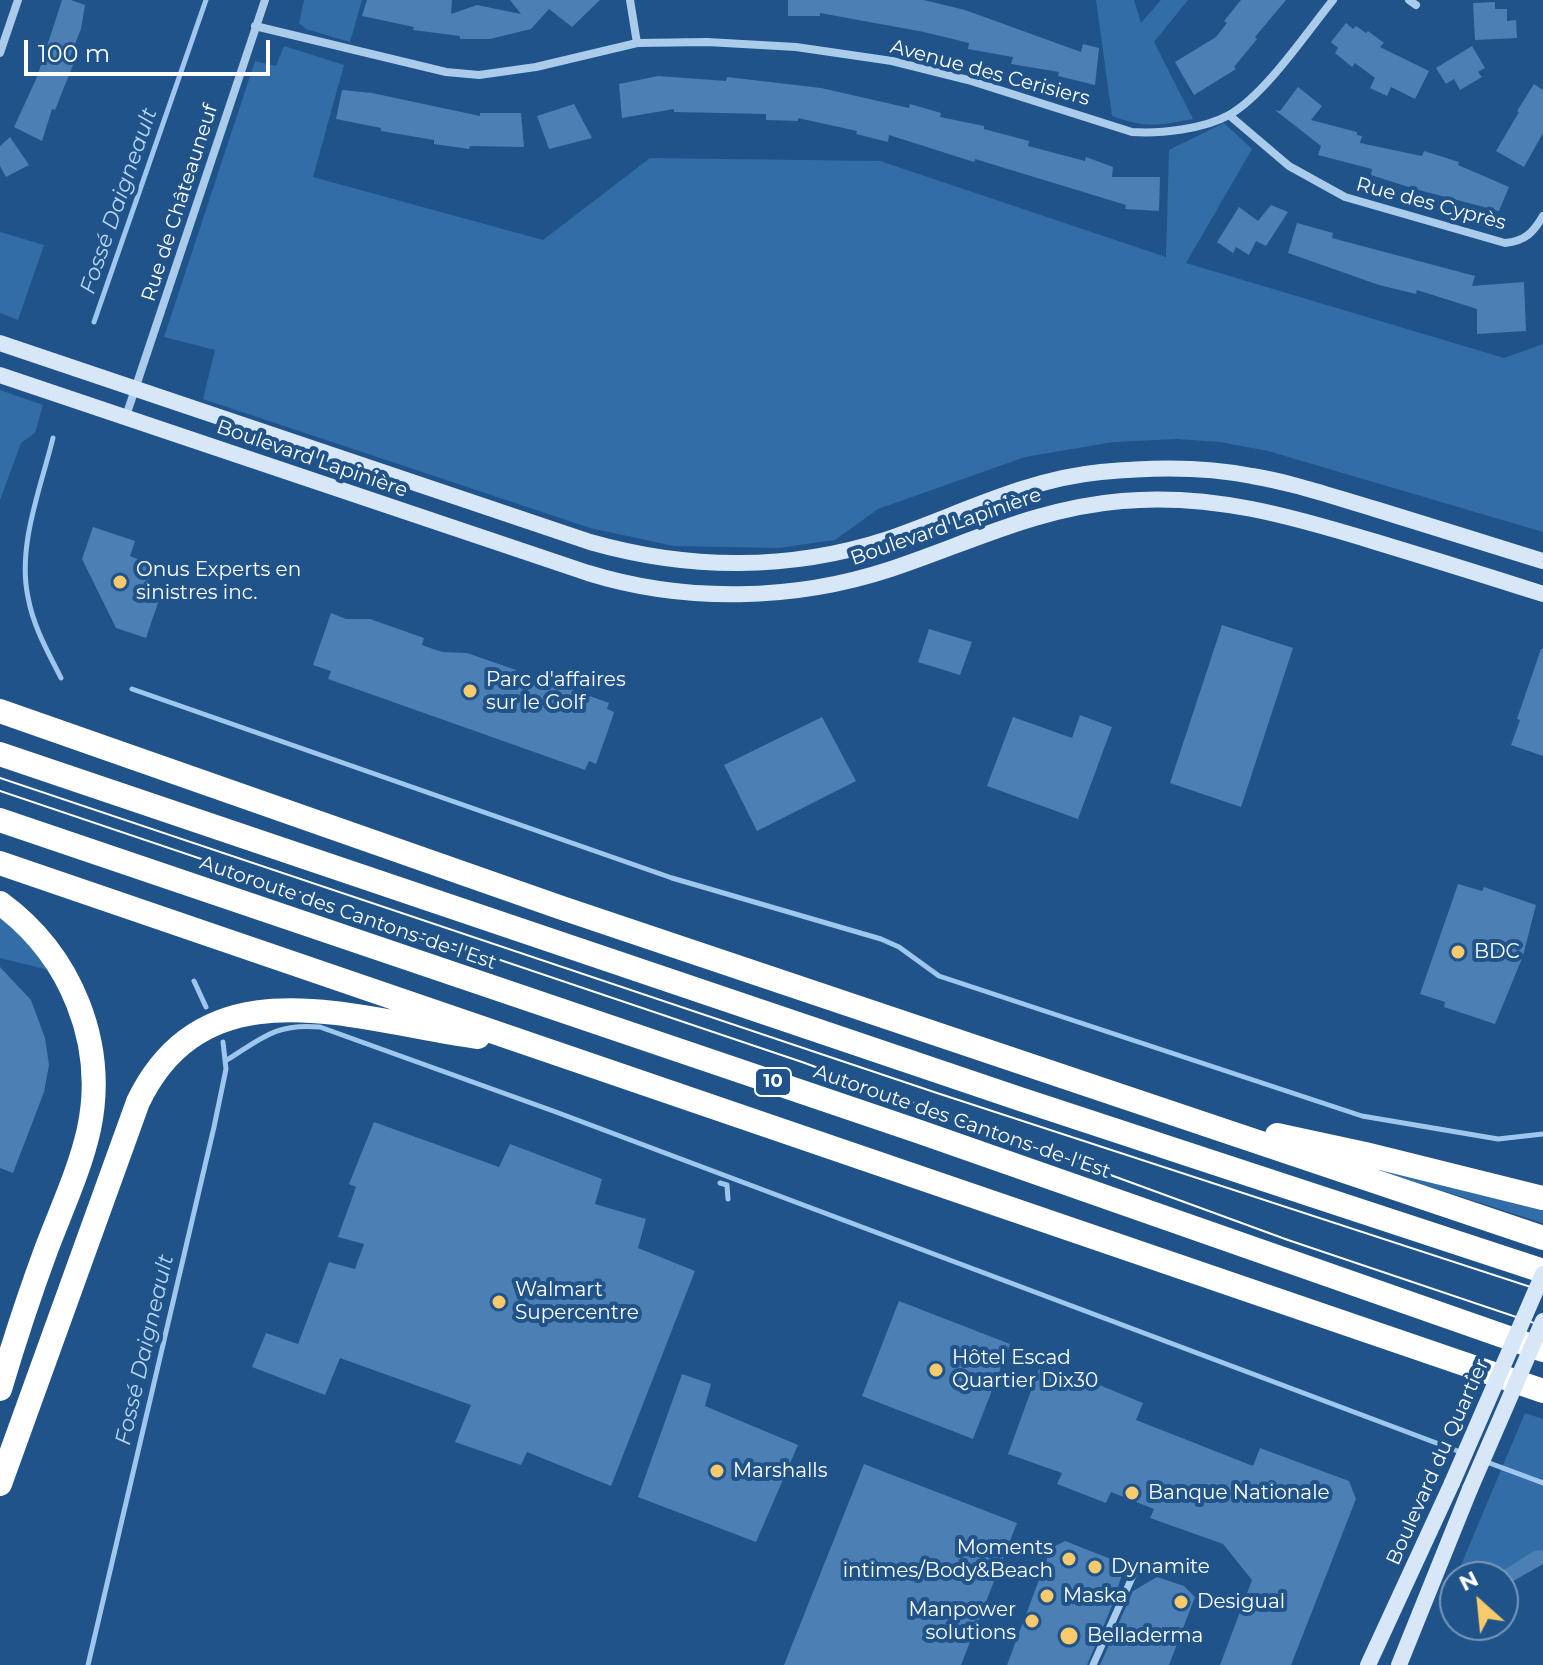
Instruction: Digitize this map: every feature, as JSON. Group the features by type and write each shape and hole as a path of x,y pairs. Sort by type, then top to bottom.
{"highway":[{"path":"0,711 562,908 1543,1238"},
{"name":"Autoroute des Cantons-de-l'Est","path":"0,754 1020,1099 1543,1272"},
{"name":"Autoroute des Cantons-de-l'Est","path":"0,820 920,1132 1543,1350"},
{"path":"0,863 1543,1391"},
{"path":"0,903 40,939 71,986 90,1041 94,1090 81,1157 23,1314 0,1389"},
{"path":"0,1484 138,1102 151,1077 181,1045 225,1019 283,1009 351,1014 424,1029 533,1044"},
{"path":"1166,1112 1365,1154 1543,1198"}],"main road":[{"name":"Boulevard Lapinière","path":"0,343 590,542 669,560 739,564 829,554 888,539 996,497 1048,482 1099,472 1176,469 1243,474 1298,486 1543,561"},
{"name":"Boulevard Lapinière","path":"0,375 588,573 666,590 745,594 823,586 890,569 1018,521 1048,513 1092,504 1175,498 1273,511 1543,594"},
{"name":"Boulevard du Quartier","path":"1368,1665 1452,1483 1543,1272"},
{"name":"Boulevard du Quartier","path":"1399,1665 1470,1489 1543,1321"}],"street":[{"path":"0,53 18,0"},
{"name":"Rue de Châteauneuf","path":"126,416 265,0"},
{"path":"630,0 637,43"},
{"name":"Avenue des Cerisiers","path":"255,26 446,72 479,75 536,67 637,43 707,42 796,47 892,61 968,80 1132,132 1160,134 1229,115 1260,89 1333,0"},
{"name":"Rue des Cyprès","path":"1229,115 1289,166 1345,197 1505,243 1520,241 1534,232 1543,216"},
{"path":"1093,1665 1138,1564"}],"shaded area":[{"path":"304,0 362,0 350,42 306,29 299,23"},
{"path":"1096,0 1134,0 1141,23 1161,0 1188,0 1154,42 1193,119 1152,125 1112,116"},
{"path":"284,46 344,65 313,177 543,240 650,158 880,161 1166,257 1169,150 1224,123 1252,149 1186,263 1504,358 1543,344 1543,532 1268,451 1220,442 1177,439 1113,442 1025,457 878,509 835,540 779,548 674,546 590,528 203,399 215,350 164,337 255,61 276,66"},
{"path":"0,232 44,245 18,320 0,313"},
{"path":"0,390 43,405 35,433 21,443 0,500"},
{"path":"0,917 18,931 49,970 0,958"},
{"path":"1328,1154 1543,1208 1543,1223"},
{"path":"1525,1413 1543,1419 1543,1550 1519,1564 1519,1561 1463,1561"}],"building":[{"path":"62,0 85,5 81,29 69,59 75,60 55,110 52,109 42,141 14,127 37,77"},
{"path":"367,0 452,0 451,14 477,5 521,14 510,0 600,0 572,27 549,9 531,29 490,39 460,39 460,36 413,30 414,27 362,16"},
{"path":"788,0 924,0 965,10 1081,52 1083,44 1099,48 1095,85 1058,76 1059,72 1011,64 1013,57 968,49 969,43 924,32 820,13 820,16 788,16"},
{"path":"1241,0 1286,0 1255,37 1257,39 1234,67 1236,69 1194,95 1175,62 1216,37"},
{"path":"1495,2 1495,9 1507,9 1507,21 1516,20 1517,38 1475,40 1473,3"},
{"path":"1346,23 1353,29 1356,26 1366,33 1368,31 1384,43 1380,47 1429,71 1415,99 1391,87 1387,96 1370,88 1375,78 1355,63 1352,67 1335,53 1338,48 1331,42"},
{"path":"1472,46 1485,68 1478,72 1482,77 1460,90 1454,79 1446,84 1436,68"},
{"path":"658,76 726,81 727,77 821,88 909,108 910,104 941,113 940,117 984,126 984,129 1029,141 1028,146 1085,161 1086,157 1113,167 1112,177 1160,177 1159,211 1125,209 1126,205 889,135 888,142 856,134 857,131 798,118 798,121 766,120 766,114 674,112 674,109 622,118 619,84"},
{"path":"1534,84 1543,90 1543,133 1524,167 1496,151"},
{"path":"1298,87 1322,106 1311,120 1357,132 1362,136 1360,143 1422,156 1424,151 1459,162 1458,165 1509,187 1499,211 1415,189 1371,175 1372,169 1318,155 1321,146 1275,110 1280,111"},
{"path":"342,90 372,93 480,116 480,113 521,113 524,147 470,146 469,149 434,144 434,140 336,119"},
{"path":"574,104 592,138 549,149 537,116"},
{"path":"10,137 29,165 6,177 0,166 0,146"},
{"path":"1271,205 1288,212 1266,246 1256,241 1249,255 1236,247 1233,253 1217,242 1239,207 1258,221"},
{"path":"1297,223 1333,233 1332,238 1475,276 1472,286 1524,282 1526,331 1477,334 1477,309 1417,290 1416,294 1379,285 1288,253"},
{"name":"Onus Experts en sinistres inc.","path":"93,527 135,541 130,556 149,564 152,571 146,589 161,594 146,638 116,628 82,559"},
{"name":"Parc d'affaires sur le Golf","path":"331,613 346,619 370,619 424,638 422,645 433,649 467,653 516,670 514,677 536,685 559,685 609,703 607,709 614,712 596,764 589,761 585,770 328,679 331,671 313,665"},
{"path":"1222,625 1293,648 1241,807 1170,783"},
{"path":"929,629 972,642 960,675 918,662"},
{"path":"1543,649 1543,756 1511,745"},
{"path":"1080,715 1112,727 1078,819 987,786 1013,717 1072,738"},
{"path":"822,717 856,781 757,831 724,765"},
{"path":"1458,884 1482,891 1484,887 1536,905 1523,956 1495,1024 1444,1007 1445,1002 1420,994"},
{"path":"0,967 31,1000 45,1038 49,1065 44,1092 13,1173 0,1168"},
{"name":"Walmart Supercentre","path":"374,1122 499,1167 510,1144 602,1179 595,1204 646,1219 638,1248 695,1271 611,1486 527,1452 521,1465 455,1442 471,1405 340,1358 325,1395 252,1367 266,1333 298,1344 329,1262 355,1269 364,1244 338,1237 356,1187 349,1184"},
{"name":"Hôtel Escad Quartier Dix30","path":"899,1301 1010,1344 973,1439 862,1396"},
{"path":"1039,1369 1089,1388 1092,1382 1143,1403 1136,1420 1253,1466 1260,1448 1349,1481 1356,1499 1291,1665 1220,1665 1252,1580 1223,1544 1150,1518 1154,1509 1111,1492 1106,1503 1057,1484 1062,1473 1008,1454"},
{"name":"Marshalls","path":"682,1374 711,1384 705,1406 798,1445 756,1542 638,1497"},
{"path":"864,1464 1017,1523 961,1665 784,1665"},
{"path":"1065,1541 1116,1561 1122,1574 1087,1665 1007,1665 1051,1548"},
{"path":"1543,1550 1543,1564 1519,1578 1518,1561 1534,1551"},
{"path":"1157,1577 1184,1586 1195,1597 1169,1665 1100,1665 1133,1591"}],"waterway":[{"name":"Fossé Daigneault","path":"94,322 206,0"},
{"name":"Fossé Daigneault","path":"53,438 32,517 25,578 33,618 61,678"},
{"path":"132,689 672,878 881,939 899,947 939,976 1362,1116 1498,1139 1543,1134"},
{"name":"Fossé Daigneault","path":"194,981 206,1007"},
{"path":"227,1060 280,1030 320,1027 556,1112 1463,1453"},
{"name":"Fossé Daigneault","path":"88,1665 214,1127 226,1069 223,1042"},
{"name":"Fossé Daigneault","path":"720,1183 727,1185 728,1199"},
{"path":"1484,1461 1543,1483"}],"tram line":[{"path":"0,778 937,1093 1543,1291"},
{"path":"0,791 802,1062 1288,1240 1543,1326"}],"place":[{"name":"Onus Experts en sinistres inc.","path":"120,582"},
{"name":"Parc d'affaires sur le Golf","path":"470,691"},
{"name":"BDC","path":"1458,952"},
{"name":"Walmart Supercentre","path":"499,1302"},
{"name":"Hôtel Escad Quartier Dix30","path":"936,1370"},
{"name":"Marshalls","path":"717,1471"},
{"name":"Banque Nationale","path":"1132,1493"},
{"name":"Moments intimes/Body&Beach","path":"1069,1559"},
{"name":"Dynamite","path":"1095,1567"},
{"name":"Maska","path":"1047,1596"},
{"name":"Desigual","path":"1181,1602"},
{"name":"Manpower solutions","path":"1032,1621"},
{"name":"Belladerma","path":"1069,1636"}]}
